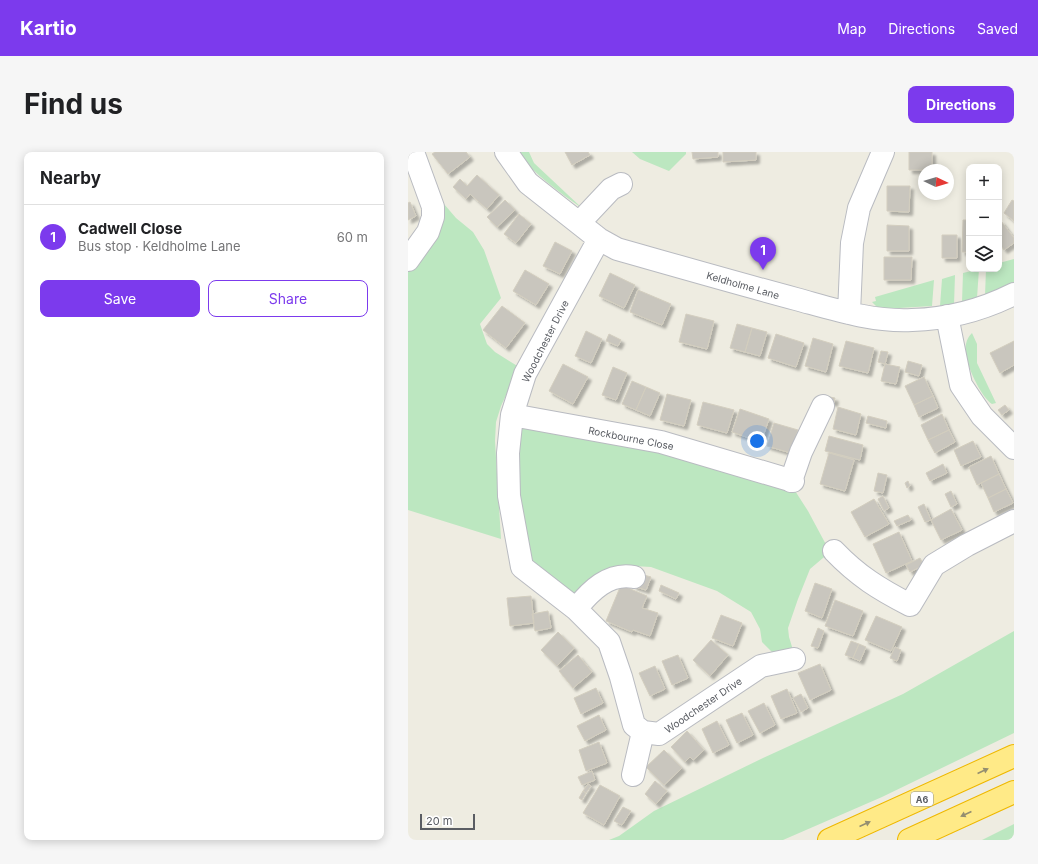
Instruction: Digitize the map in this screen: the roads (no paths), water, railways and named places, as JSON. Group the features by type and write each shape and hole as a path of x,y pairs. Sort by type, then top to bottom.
{"highway":[{"name":"A6","path":"829,840 1014,756"},
{"path":"909,840 1014,792"}],"street":[{"path":"408,260 428,232 433,217 433,207 412,152"},
{"name":"Keldholme Lane","path":"506,152 528,183 599,239 617,249 756,289 873,318 911,320 947,316 981,308 1014,294"},
{"path":"849,313 852,243 859,208 883,152"},
{"path":"579,223 611,189 621,184"},
{"name":"Woodchester Drive","path":"599,239 525,374 512,415 508,453 509,496 522,567 576,609 609,642 621,677 634,725 643,732 659,734 762,666 794,659"},
{"path":"947,316 962,385 982,416 1014,448"},
{"name":"Rockbourne Close","path":"512,415 661,442 792,481 801,452 823,406"},
{"path":"834,551 852,569 870,582 890,595 910,605 934,565 967,545 1014,521"},
{"path":"576,609 599,585 612,578 626,576 634,577"},
{"path":"633,775 643,732"}],"place":[{"name":"Cadwell Close","path":"763,270"}]}
